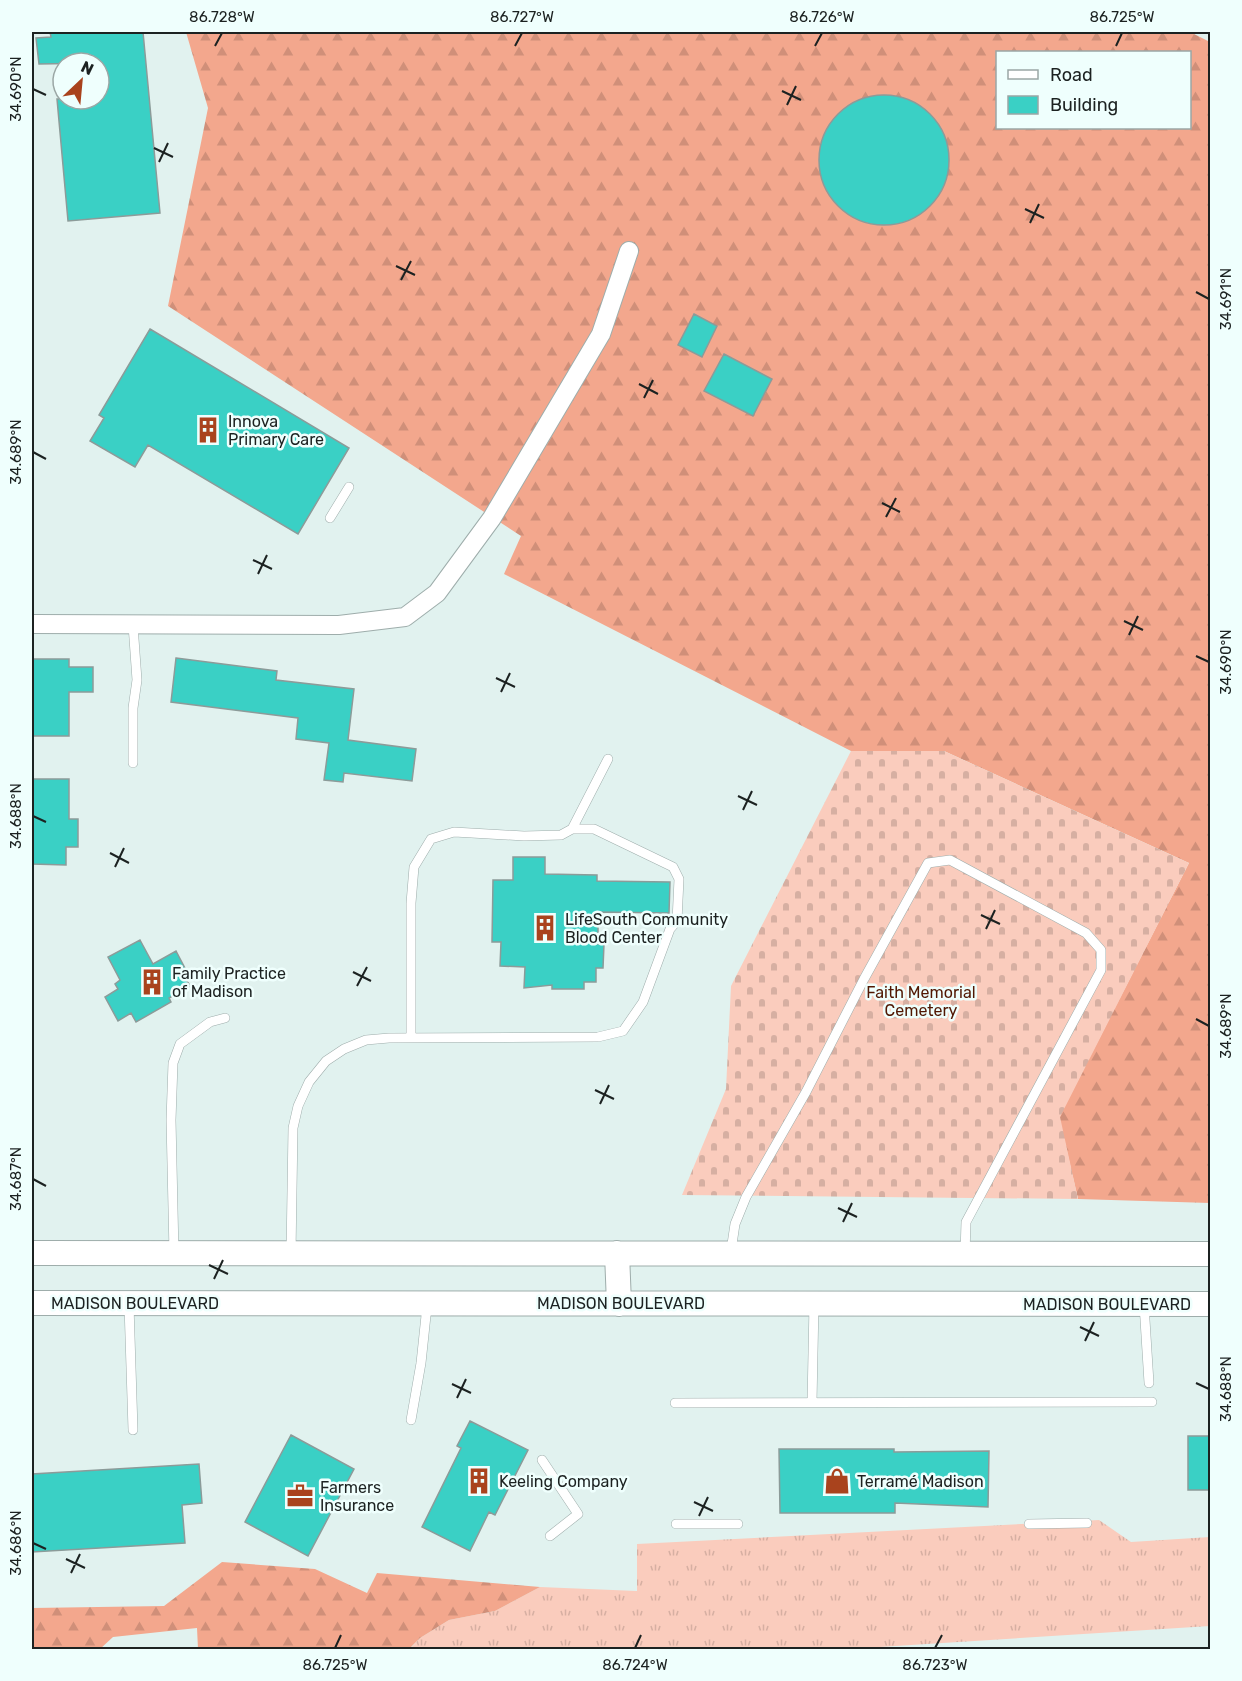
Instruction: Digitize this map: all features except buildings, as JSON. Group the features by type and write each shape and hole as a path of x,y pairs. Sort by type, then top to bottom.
{"main road":[{"path":"32,1252 1210,1254"},
{"path":"616,1253 619,1304"},
{"name":"MADISON BOULEVARD","path":"32,1303 1210,1304"}],"street":[{"path":"32,624 339,625 405,617 437,593 492,518 601,334 629,251"}],"lane":[{"path":"330,518 349,487"},
{"path":"133,626 137,680 133,708 133,763"},
{"path":"572,829 608,759"},
{"path":"291,1253 293,1128 298,1106 309,1082 326,1061 366,1040 411,1037 598,1037 623,1030 643,1002 670,929 677,921 679,879 673,867 594,829 572,829 561,835 524,836 454,832 431,839 414,867 411,903 411,1037"},
{"path":"731,1254 735,1224 746,1197 806,1092 864,978 928,863 950,860 1086,933 1101,950 1101,970 966,1222 965,1254"},
{"path":"174,1253 171,1120 173,1063 180,1044 210,1022 225,1018"},
{"path":"129,1303 133,1430"},
{"path":"411,1420 428,1303"},
{"path":"812,1402 814,1304"},
{"path":"1144,1304 1149,1383"},
{"path":"675,1402 1152,1402"},
{"path":"542,1460 578,1514 550,1536"},
{"path":"1029,1524 1087,1523"},
{"path":"676,1524 738,1524"}],"green space":[{"path":"186,32 1190,32 1210,42 1210,1203 1078,1199 1059,1117 1189,863 944,751 851,751 504,574 521,536 168,306 208,108"},
{"name":"Faith Memorial Cemetery","path":"851,751 944,751 1189,863 1060,1117 1078,1199 682,1195 726,1089 731,986"},
{"path":"1099,1520 1131,1542 1210,1537 1210,1626 832,1650 409,1650 420,1638 449,1620 495,1611 540,1587 637,1591 637,1544"},
{"path":"222,1562 315,1569 367,1593 377,1573 540,1587 495,1611 449,1620 420,1638 409,1649 198,1649 197,1628 113,1637 100,1649 32,1649 32,1608 164,1606"}],"place":[{"name":"Innova Primary Care","path":"208,430"},
{"name":"LifeSouth Community Blood Center","path":"545,928"},
{"name":"Family Practice of Madison","path":"152,982"},
{"name":"Keeling Company","path":"479,1481"},
{"name":"Terramé Madison","path":"837,1481"},
{"name":"Farmers Insurance","path":"300,1496"}]}
